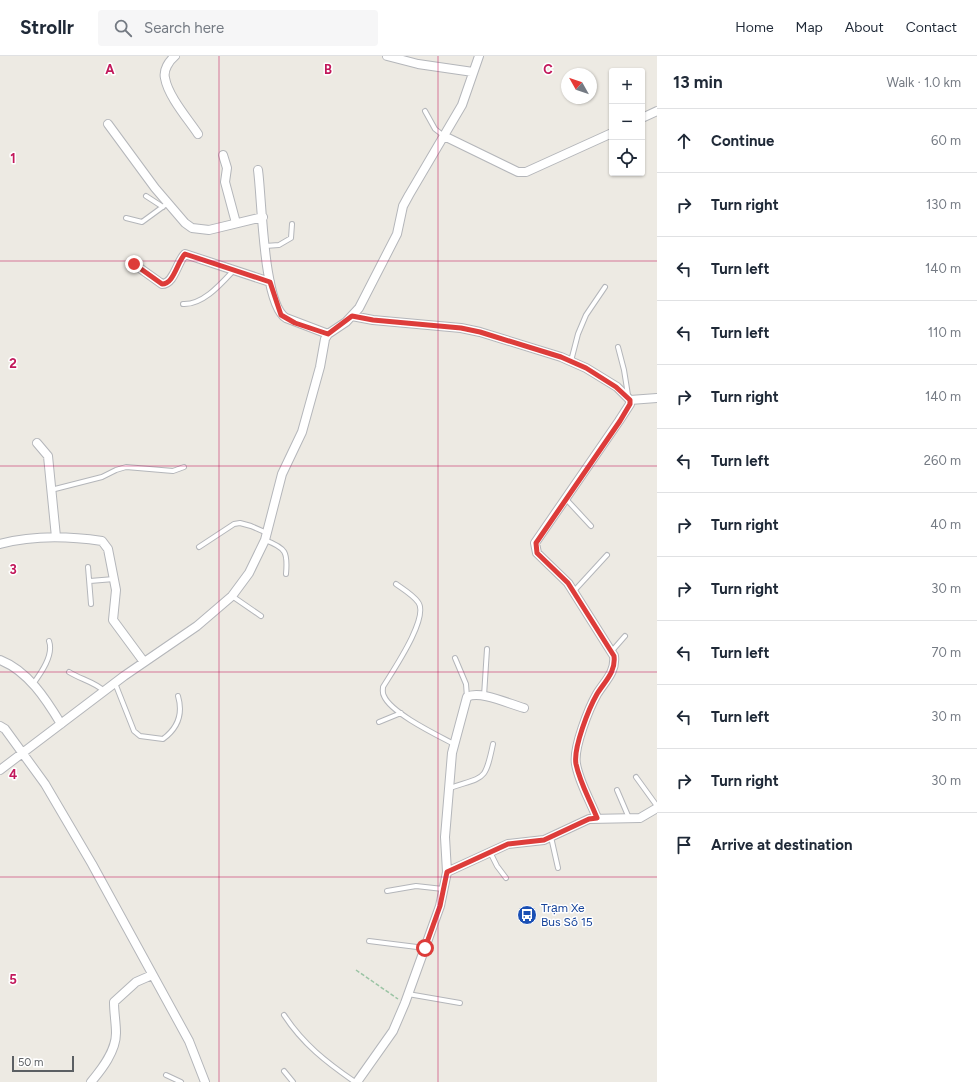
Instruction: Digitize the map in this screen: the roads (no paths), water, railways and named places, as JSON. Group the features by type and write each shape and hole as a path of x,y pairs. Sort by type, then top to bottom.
{"street":[{"path":"175,56 167,66 165,77 170,91 198,134"},
{"path":"387,56 418,64 473,72"},
{"path":"0,770 115,682 197,626 232,596 249,573 266,536 282,474 302,432 320,367 322,348 328,334 352,316 359,308 397,234 403,206 462,105 479,56"},
{"path":"645,117 657,111"},
{"path":"108,124 166,205 192,228 209,230 263,217"},
{"path":"444,136 518,172 526,172 609,134"},
{"path":"224,155 227,168 225,182 236,223"},
{"path":"258,170 263,217 264,246 270,282 281,315 295,323 328,334"},
{"path":"134,264 162,284 170,281 181,258 185,254 270,282"},
{"path":"352,316 394,322 461,328 480,332 571,361 586,368 616,387 629,398 657,398"},
{"path":"597,818 580,778 576,762 576,752 583,728 597,694 613,669 615,663 611,652 574,591 568,583 537,553 535,548 540,535 620,421 630,404 629,398"},
{"path":"37,443 48,456 56,537"},
{"path":"0,544 21,538 74,537 102,541 108,549 116,590 113,620 144,662"},
{"path":"0,660 7,663 33,684 49,704 61,724"},
{"path":"356,1082 393,1031 405,1003 440,906 447,872 445,837 454,744 467,698 472,694 484,696 524,708"},
{"path":"0,726 6,729 45,784 92,864 189,1041 204,1082"},
{"path":"447,872 508,844 544,840 589,819 640,818 657,807"},
{"path":"91,1082 100,1071 114,1046 116,1036 114,1002 136,982 152,975"}],"lane":[{"path":"425,111 436,129 444,136"},
{"path":"146,196 166,205"},
{"path":"126,218 142,222 166,205"},
{"path":"264,246 286,242 291,238 292,224"},
{"path":"183,304 199,301 222,283 234,270"},
{"path":"571,361 578,334 586,315 605,286"},
{"path":"618,347 629,398"},
{"path":"51,490 102,477 116,470 126,468 173,471 184,467"},
{"path":"566,499 591,526"},
{"path":"199,547 234,524 240,523 266,536 286,552 288,559 286,574"},
{"path":"574,591 606,555"},
{"path":"88,567 91,604"},
{"path":"90,581 114,579"},
{"path":"396,584 419,602 420,609 416,628 409,644 383,687 383,695 386,700 401,713 454,744"},
{"path":"232,596 261,616"},
{"path":"611,652 625,636"},
{"path":"33,684 43,669 51,646 49,641"},
{"path":"484,696 487,649"},
{"path":"455,658 466,684 467,698"},
{"path":"69,672 79,679 98,686 104,691"},
{"path":"115,682 132,728 140,736 163,739 169,735 179,721 181,707 178,696"},
{"path":"379,722 401,713"},
{"path":"450,788 482,777 487,769 493,744"},
{"path":"636,777 657,807"},
{"path":"617,790 629,818"},
{"path":"551,837 558,868"},
{"path":"490,852 497,866 506,878"},
{"path":"387,892 416,886 444,889"},
{"path":"369,941 425,948"},
{"path":"408,994 460,1003"},
{"path":"284,1015 304,1042 329,1064 356,1082"},
{"path":"284,1071 294,1082"},
{"path":"166,1076 181,1082"}],"place":[{"name":"Trạm Xe Bus Số 15","path":"527,915"}]}
